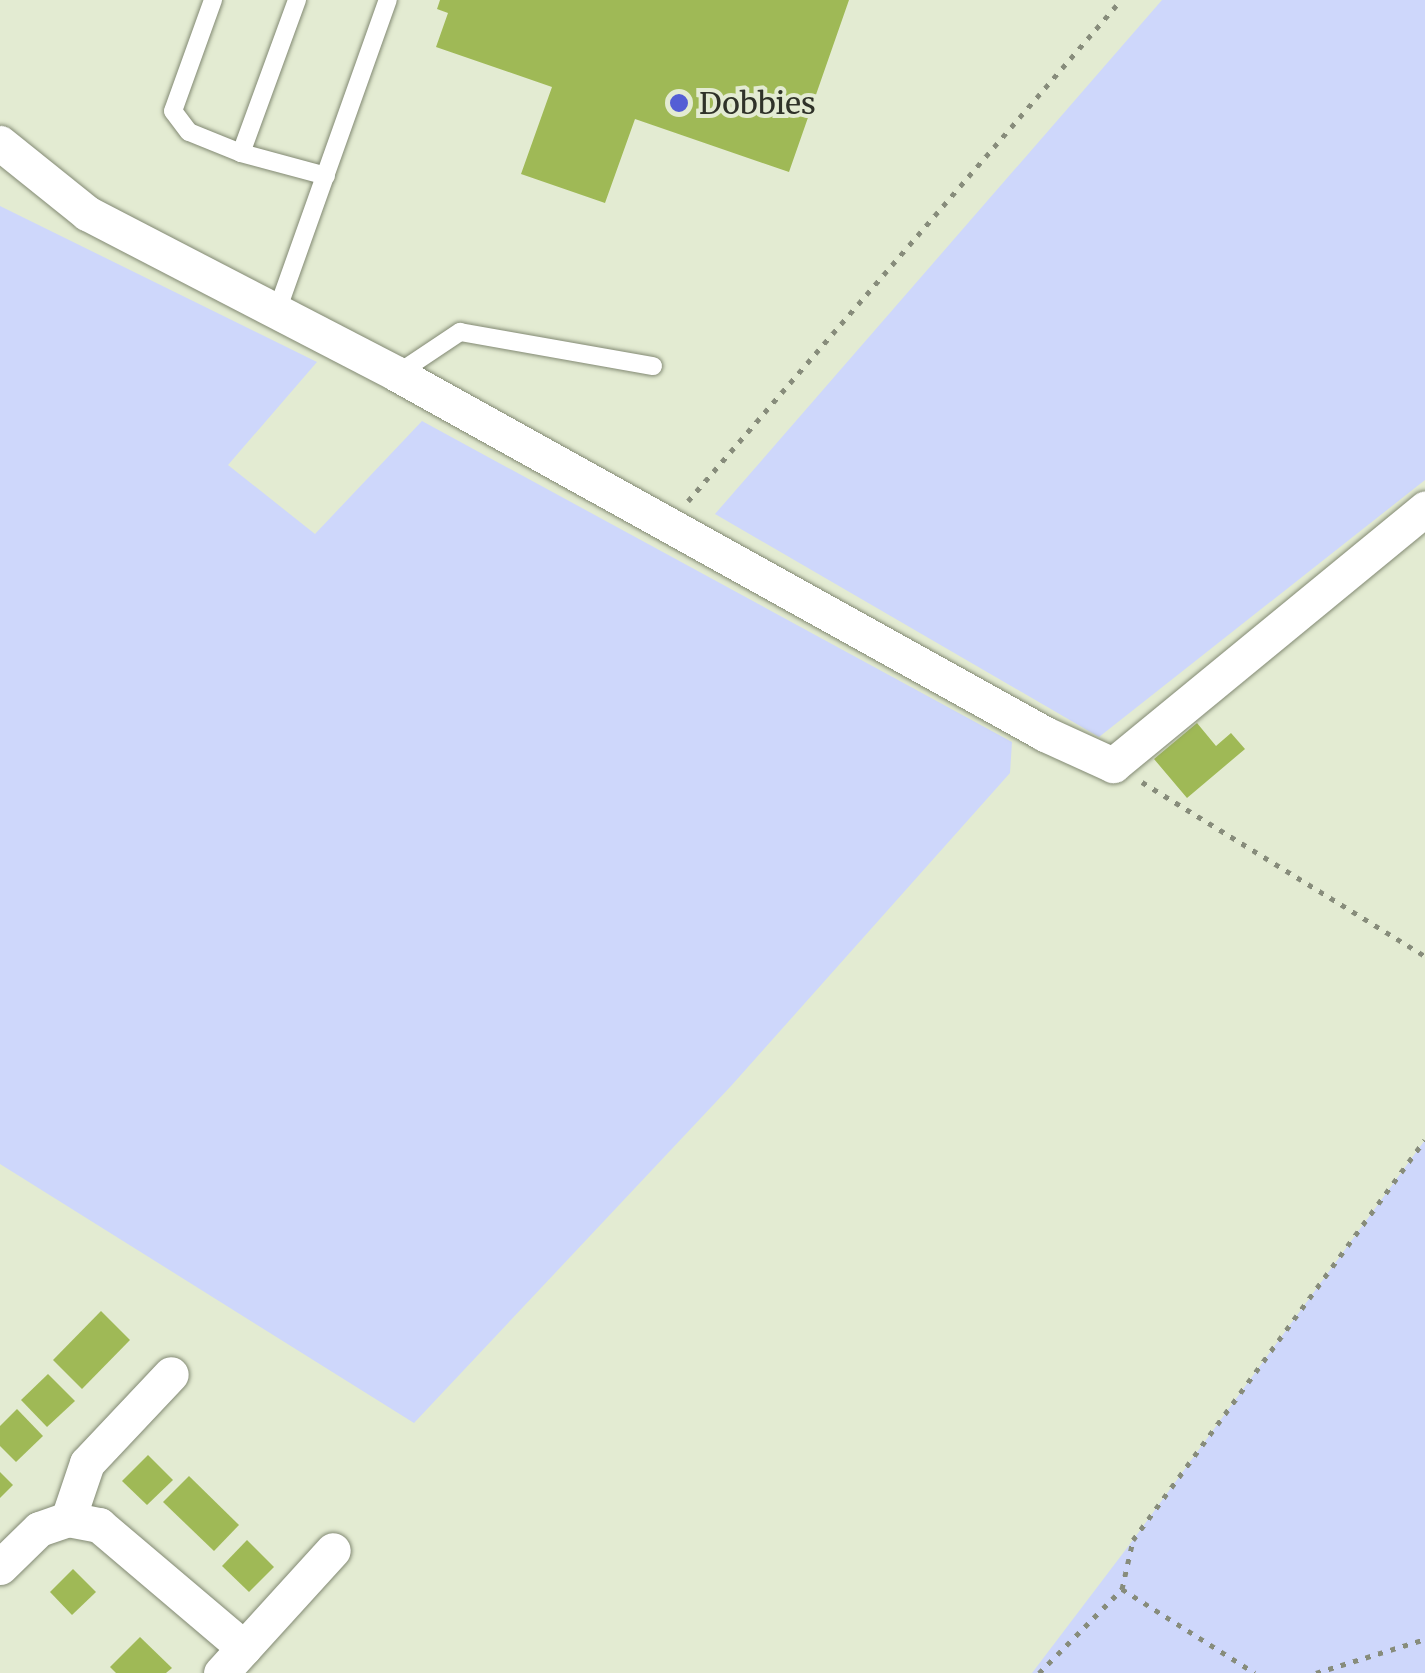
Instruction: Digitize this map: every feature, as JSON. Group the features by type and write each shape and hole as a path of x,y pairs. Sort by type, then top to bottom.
{"street":[{"path":"0,142 88,213 397,374 1045,734 1113,764 1425,509"},
{"path":"68,1519 87,1463 171,1374"},
{"path":"0,1567 39,1529 68,1519 99,1526 232,1661 333,1550"}],"lane":[{"path":"213,0 173,111 189,132 241,153 326,176"},
{"path":"241,153 298,0"},
{"path":"277,311 388,0"},
{"path":"397,374 460,332 653,366"}],"path":[{"path":"670,523 1121,0"},
{"path":"1113,764 1425,956"},
{"path":"1039,1673 1122,1589 1133,1540 1425,1140"},
{"path":"1122,1589 1255,1673"},
{"path":"1316,1673 1425,1639"}],"shaded area":[{"path":"1162,0 1425,0 1425,480 1099,737 715,514"},
{"path":"0,206 317,362 228,465 315,534 422,421 1012,742 1010,773 731,1086 414,1423 0,1164"},
{"path":"1425,1140 1425,1673 1032,1673 1133,1540"}],"building":[{"name":"Dobbies","path":"440,0 849,0 789,172 635,119 605,203 521,174 552,87 436,47 448,13 437,9"},
{"path":"1197,723 1216,746 1231,733 1245,749 1187,798 1154,759"},
{"path":"101,1311 130,1340 82,1389 53,1360"},
{"path":"48,1374 75,1401 47,1427 21,1400"},
{"path":"17,1409 43,1436 16,1462 0,1446 0,1426"},
{"path":"148,1455 173,1480 147,1505 122,1481"},
{"path":"0,1472 13,1485 0,1498"},
{"path":"189,1476 239,1525 214,1551 163,1502"},
{"path":"247,1540 274,1567 249,1592 222,1566"},
{"path":"73,1569 96,1592 72,1615 50,1592"},
{"path":"140,1637 172,1668 166,1673 116,1673 110,1667"}],"place":[{"name":"Dobbies","path":"679,103"}]}
